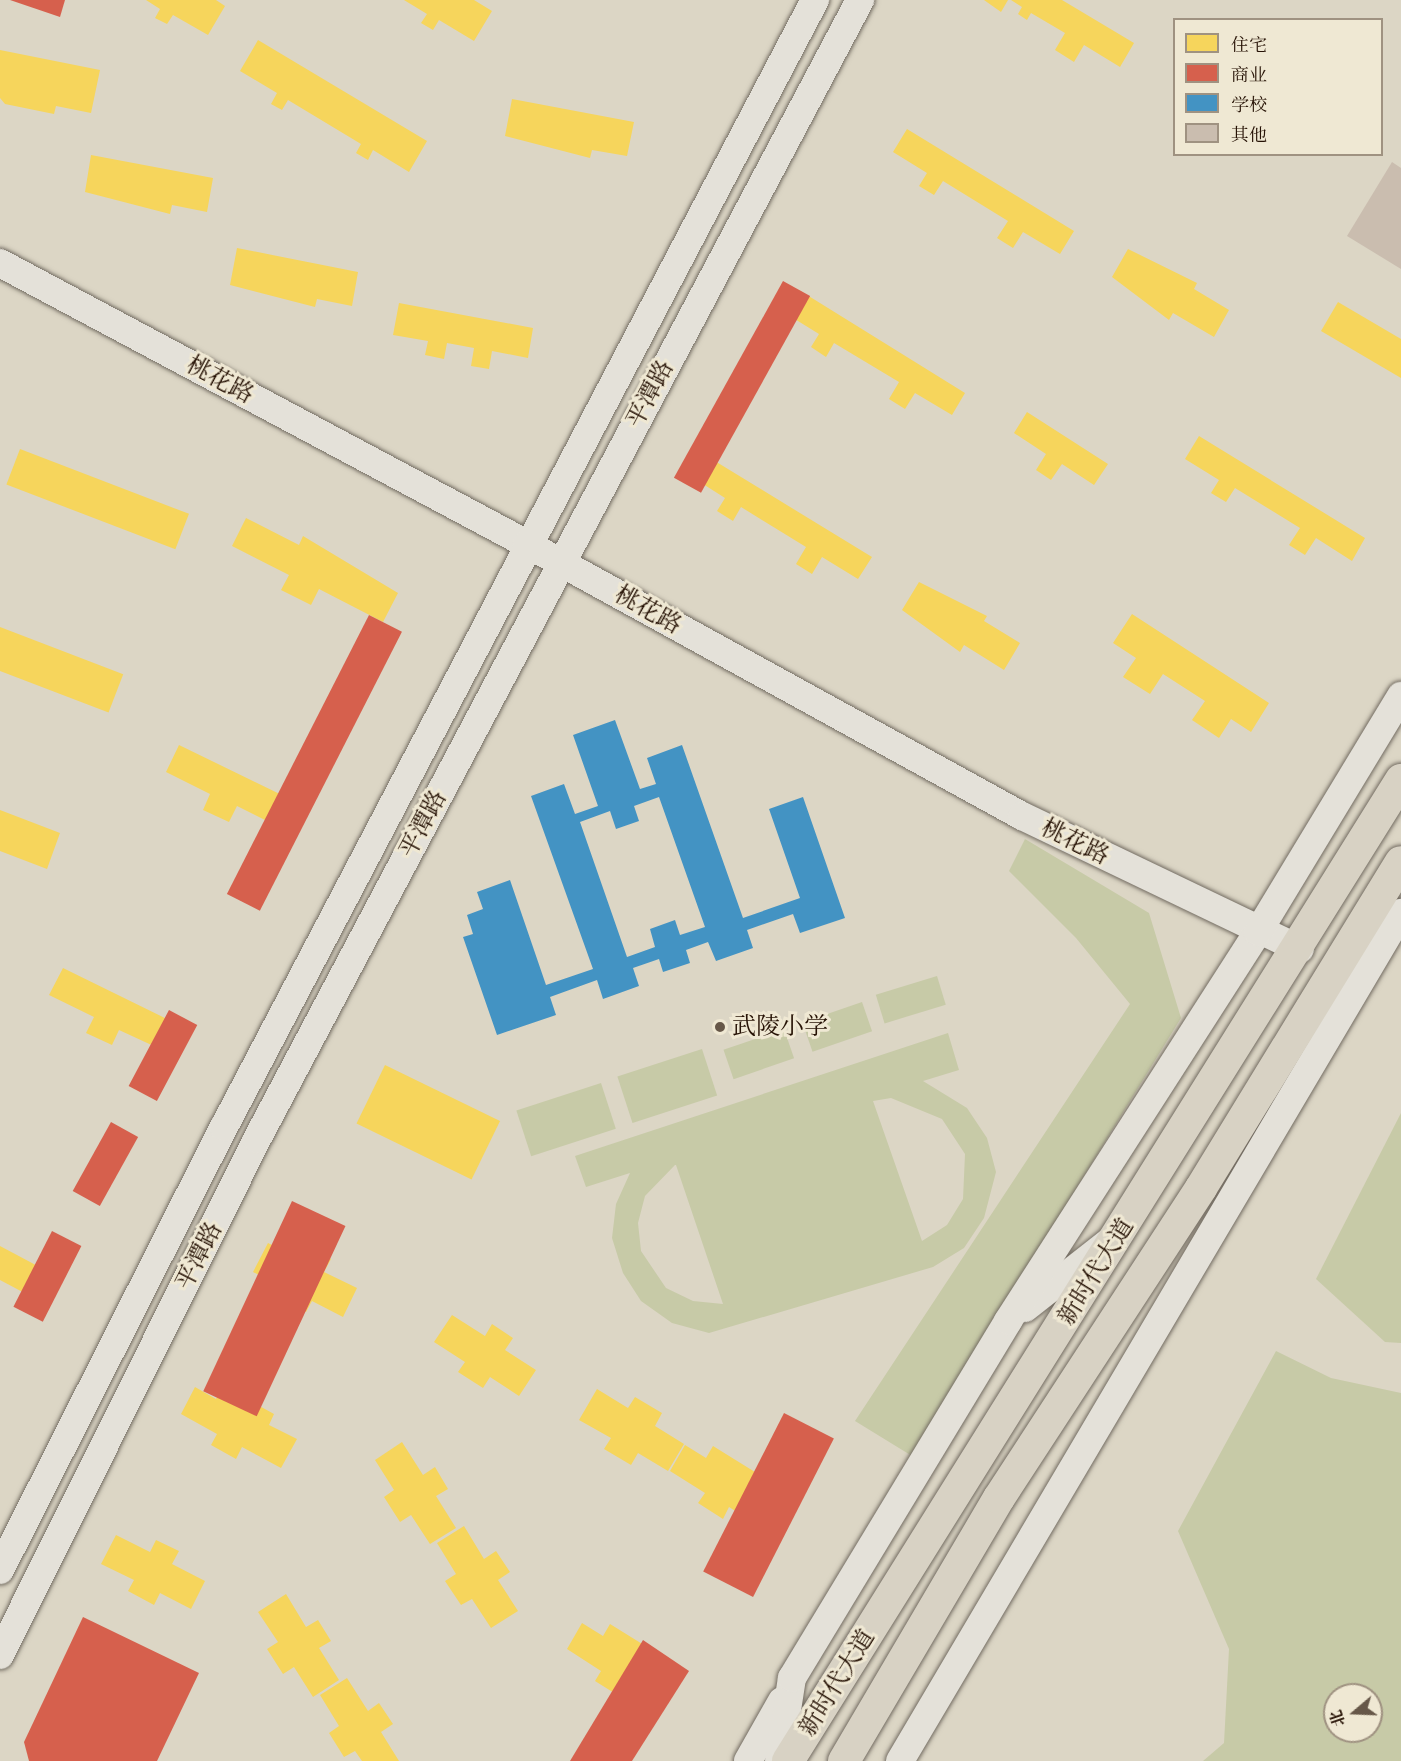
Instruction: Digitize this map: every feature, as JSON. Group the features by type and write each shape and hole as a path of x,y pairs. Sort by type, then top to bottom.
{"main road":[{"name":"新时代大道","path":"788,1761 1300,949 1401,780"},
{"name":"新时代大道","path":"844,1761 999,1497 1201,1188 1401,862"}],"street":[{"name":"平潭路","path":"0,1570 527,544 815,0"},
{"name":"平潭路","path":"0,1655 257,1139 560,562 860,0"},
{"name":"桃花路","path":"0,263 527,544 1022,816 1257,932 1300,949"},
{"path":"748,1761 791,1683 1008,1321 1257,932 1401,696"},
{"path":"900,1761 1401,913"},
{"path":"1008,1321 1120,1233"},
{"path":"779,1761 791,1683"}],"green space":[{"path":"1025,839 1149,913 1181,1018 912,1456 855,1421 1130,1004 1076,938 1009,871"},
{"path":"937,976 946,1005 885,1023 876,995"},
{"path":"862,1002 872,1031 813,1052 802,1023"},
{"path":"784,1029 794,1058 734,1079 723,1050"},
{"path":"948,1033 959,1070 923,1081 967,1108 987,1138 996,1172 984,1218 964,1248 933,1267 709,1333 672,1323 641,1301 623,1273 612,1238 616,1204 630,1173 586,1187 575,1156","holes":["891,1098 942,1119 965,1154 963,1199 947,1225 922,1241 873,1101","676,1165 723,1304 693,1301 666,1288 641,1251 638,1223 645,1196"]},
{"path":"702,1049 717,1096 632,1123 617,1077"},
{"path":"601,1083 616,1129 531,1156 516,1111"},
{"path":"1401,1113 1401,1343 1385,1342 1316,1279"},
{"path":"1276,1351 1331,1378 1401,1393 1401,1761 1203,1761 1224,1743 1229,1649 1178,1531"}],"building: 住宅":[{"path":"146,0 216,0 225,6 208,35 173,15 167,24 155,18 160,9"},
{"path":"404,0 474,0 492,11 474,41 439,20 433,30 421,23 427,14"},
{"path":"984,0 1008,0 1001,12"},
{"path":"1011,0 1062,0 1134,43 1120,67 1084,45 1074,62 1055,50 1065,33 1031,13 1027,20 1018,14 1022,7"},
{"path":"258,40 427,141 409,172 373,150 368,160 356,153 361,144 288,100 282,110 271,104 277,93 240,71"},
{"path":"0,50 100,70 91,113 56,106 54,114 5,104 0,98"},
{"path":"512,99 634,122 627,156 592,150 590,158 505,136"},
{"path":"907,129 1074,231 1060,254 1023,232 1013,248 997,238 1008,221 943,181 934,195 919,186 927,173 893,152"},
{"path":"91,155 213,178 207,212 172,205 170,214 85,192"},
{"path":"237,248 358,272 352,306 317,299 315,307 230,285"},
{"path":"1128,249 1197,283 1194,289 1229,310 1214,337 1173,313 1169,320 1112,277"},
{"path":"799,290 965,393 952,415 915,393 905,409 889,399 899,382 834,343 826,357 811,347 819,334 785,313"},
{"path":"1338,302 1401,339 1401,378 1321,331"},
{"path":"399,303 533,328 528,358 492,351 489,369 471,366 474,348 447,343 444,359 425,355 428,341 393,335"},
{"path":"1027,412 1108,464 1094,485 1062,464 1051,480 1036,470 1046,454 1014,433"},
{"path":"1199,436 1365,538 1352,561 1316,538 1305,555 1289,545 1300,528 1235,488 1226,502 1211,493 1219,480 1185,459"},
{"path":"20,449 189,514 175,549 6,484"},
{"path":"705,455 872,557 858,579 822,557 812,574 796,564 806,547 741,507 733,521 717,511 725,498 692,477"},
{"path":"246,518 299,545 303,536 398,593 383,622 319,589 311,605 281,590 289,575 232,546"},
{"path":"919,582 987,616 984,621 1020,643 1004,670 964,645 960,652 902,610"},
{"path":"1132,614 1269,703 1251,732 1231,719 1219,738 1192,720 1205,701 1163,674 1150,694 1123,677 1136,658 1113,643"},
{"path":"0,627 123,674 109,713 0,671"},
{"path":"179,745 288,798 275,825 237,806 229,822 203,810 210,794 166,772"},
{"path":"0,810 60,833 47,869 0,851"},
{"path":"63,968 171,1021 158,1048 119,1030 112,1045 86,1033 94,1017 49,995"},
{"path":"385,1065 500,1121 472,1180 357,1123"},
{"path":"268,1243 302,1260 308,1248 331,1259 324,1272 357,1288 343,1317 312,1301 306,1312 280,1299 286,1288 253,1272"},
{"path":"0,1246 47,1271 32,1297 0,1280"},
{"path":"452,1315 485,1336 492,1324 513,1338 505,1350 536,1370 519,1396 490,1377 483,1388 458,1372 465,1362 434,1342"},
{"path":"223,1386 274,1414 269,1425 297,1439 281,1468 242,1447 236,1459 211,1445 217,1434 181,1414 195,1387 216,1399"},
{"path":"597,1389 628,1408 635,1397 662,1413 655,1426 684,1444 668,1471 638,1453 631,1465 604,1449 611,1438 579,1420"},
{"path":"402,1442 423,1475 435,1467 448,1489 436,1496 456,1528 430,1544 411,1515 400,1522 384,1497 394,1490 375,1460"},
{"path":"685,1445 706,1458 713,1446 763,1477 757,1486 784,1503 767,1531 729,1507 723,1519 698,1503 705,1493 670,1471"},
{"path":"464,1526 484,1559 496,1551 510,1572 498,1580 518,1611 491,1628 472,1599 461,1605 445,1581 456,1574 437,1543"},
{"path":"116,1535 150,1552 156,1540 179,1551 172,1564 205,1581 191,1609 160,1593 154,1605 128,1591 134,1580 101,1564"},
{"path":"286,1594 306,1627 318,1620 331,1641 319,1648 339,1680 313,1697 294,1667 283,1674 267,1649 278,1642 258,1612"},
{"path":"582,1623 603,1636 610,1624 660,1655 654,1664 681,1681 664,1709 626,1685 619,1696 595,1681 601,1671 567,1649"},
{"path":"347,1678 368,1711 379,1703 393,1724 381,1732 399,1761 362,1761 355,1751 344,1757 329,1733 339,1726 320,1695"}],"building: 商业":[{"path":"10,0 65,0 60,17"},
{"path":"783,281 810,296 701,493 674,478"},
{"path":"369,615 402,632 260,911 227,894"},
{"path":"169,1010 197,1025 157,1101 129,1086"},
{"path":"111,1122 138,1137 100,1206 73,1191"},
{"path":"292,1201 345,1226 257,1416 203,1391"},
{"path":"52,1231 81,1246 43,1322 13,1307"},
{"path":"784,1413 834,1438 753,1597 703,1572"},
{"path":"83,1617 199,1673 157,1761 29,1761 24,1742"},
{"path":"643,1640 689,1671 632,1761 570,1761"}],"building: 学校":[{"path":"615,720 640,789 656,784 647,758 682,745 743,918 800,898 769,809 803,797 845,918 800,933 793,914 747,930 753,948 716,961 708,942 686,950 690,963 663,972 659,959 633,968 639,986 603,999 597,980 550,997 556,1015 497,1035 463,937 473,934 467,915 483,909 477,892 510,880 546,985 593,969 531,796 564,784 575,814 598,806 573,735","holes":["659,797 705,927 680,935 675,920 650,929 655,947 627,957 580,822 610,811 616,829 639,821 634,806"]}],"building: 其他":[{"path":"1392,162 1401,168 1401,269 1347,236"}],"place":[{"name":"武陵小学","path":"720,1027"}]}
